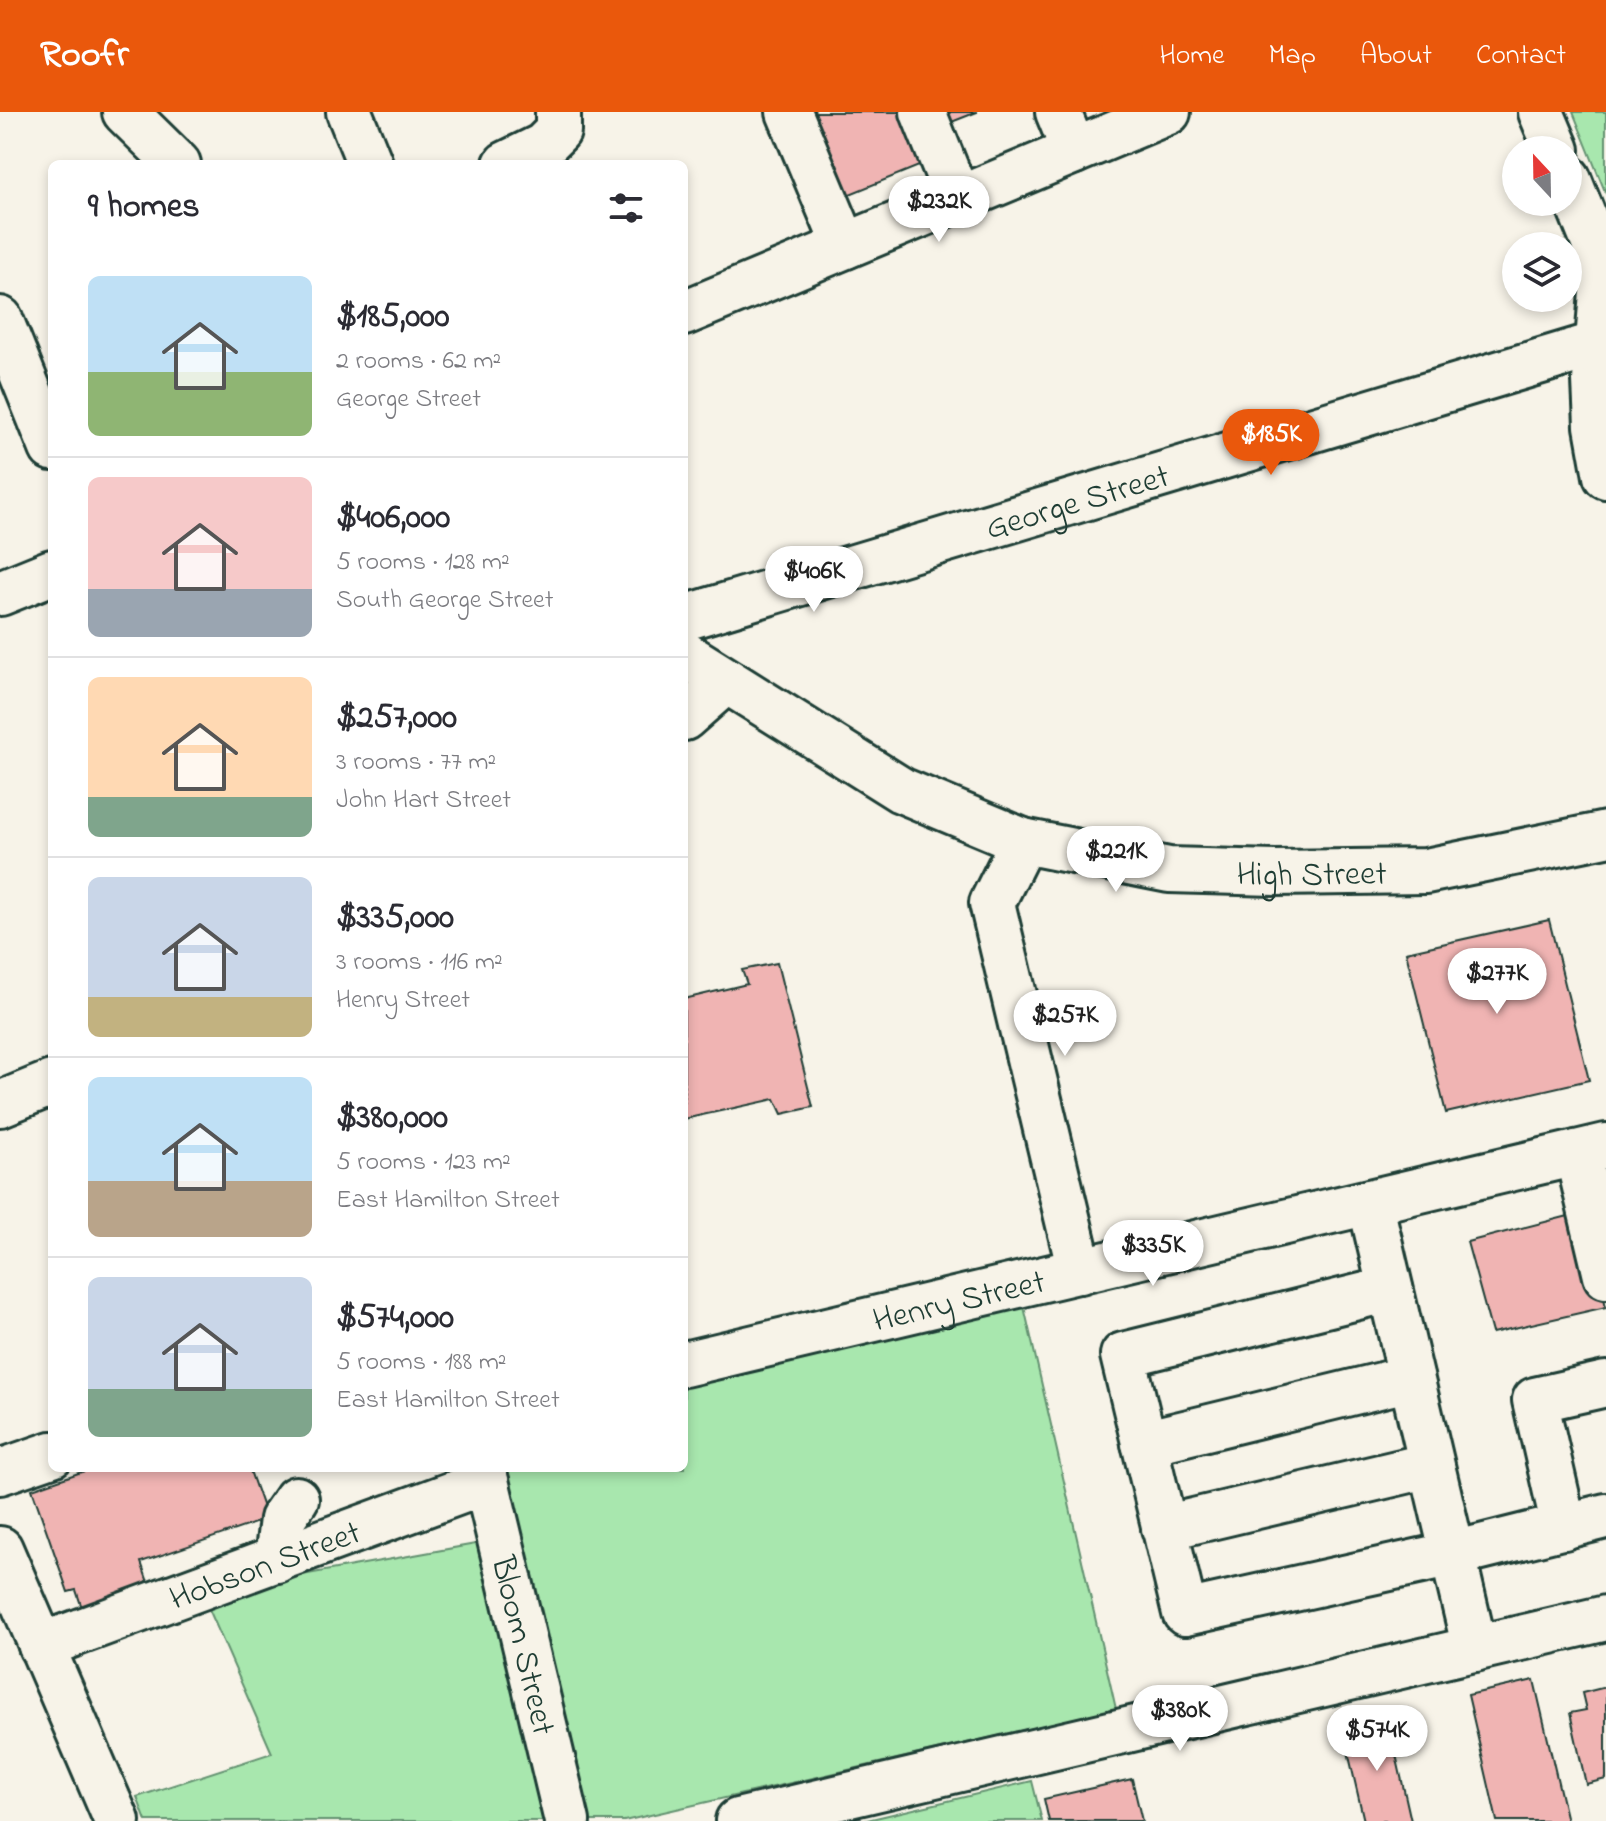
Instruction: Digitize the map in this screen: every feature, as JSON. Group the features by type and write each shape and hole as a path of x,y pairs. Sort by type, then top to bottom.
{"street":[{"path":"125,112 174,160"},
{"path":"349,112 368,160"},
{"path":"514,160 543,146 558,131 558,112"},
{"path":"789,112 845,246"},
{"path":"923,112 958,199"},
{"path":"1541,112 1551,136"},
{"path":"688,311 958,199 1066,132 1155,115"},
{"path":"1582,213 1600,258 1603,279 1595,381 1597,426 1606,476"},
{"path":"0,319 48,438"},
{"name":"George Street","path":"688,617 924,544 1602,319"},
{"path":"0,593 48,574"},
{"name":"High Street","path":"688,657 901,790 1023,841 1169,870 1275,873 1426,871 1606,834"},
{"path":"688,714 726,681"},
{"path":"1023,841 992,903 1080,1271"},
{"path":"0,1104 48,1085"},
{"path":"1592,1150 1606,1276"},
{"name":"Henry Street","path":"688,1363 1592,1150"},
{"path":"1370,1202 1475,1649"},
{"path":"1390,1289 1123,1355 1185,1613 1453,1554 1606,1516"},
{"path":"1144,1443 1411,1378"},
{"path":"1564,1527 1535,1400 1606,1384"},
{"path":"0,1472 48,1455"},
{"path":"1164,1528 1431,1465"},
{"name":"Hobson Street","path":"41,1646 277,1560 485,1475"},
{"name":"Bloom Street","path":"485,1475 567,1821"},
{"path":"277,1560 282,1519 296,1499"},
{"path":"0,1549 117,1821"},
{"path":"738,1821 1606,1618"}],"green space":[{"path":"1573,112 1606,112 1606,194"},
{"path":"1022,1298 1116,1709 624,1821 582,1821 507,1472 688,1472 688,1375"},
{"path":"487,1542 546,1821 146,1821 137,1797 272,1753 202,1593"},
{"path":"1032,1781 1042,1821 863,1821"}],"building":[{"path":"810,112 909,112 929,162 845,196"},
{"path":"933,112 977,112 939,127"},
{"path":"1549,920 1589,1080 1446,1113 1406,952"},
{"path":"777,963 813,1107 782,1114 775,1099 688,1118 688,998 747,984 742,970"},
{"path":"1584,1212 1606,1307 1492,1333 1467,1242"},
{"path":"81,1472 250,1472 267,1519 141,1562 153,1597 86,1620 76,1590 68,1592 32,1489"},
{"path":"1534,1680 1567,1821 1497,1821 1468,1695"},
{"path":"1606,1687 1606,1779 1586,1784 1570,1713 1586,1710 1582,1693"},
{"path":"1388,1719 1411,1821 1364,1821 1343,1730"},
{"path":"1132,1779 1142,1821 1049,1821 1044,1799"}]}
